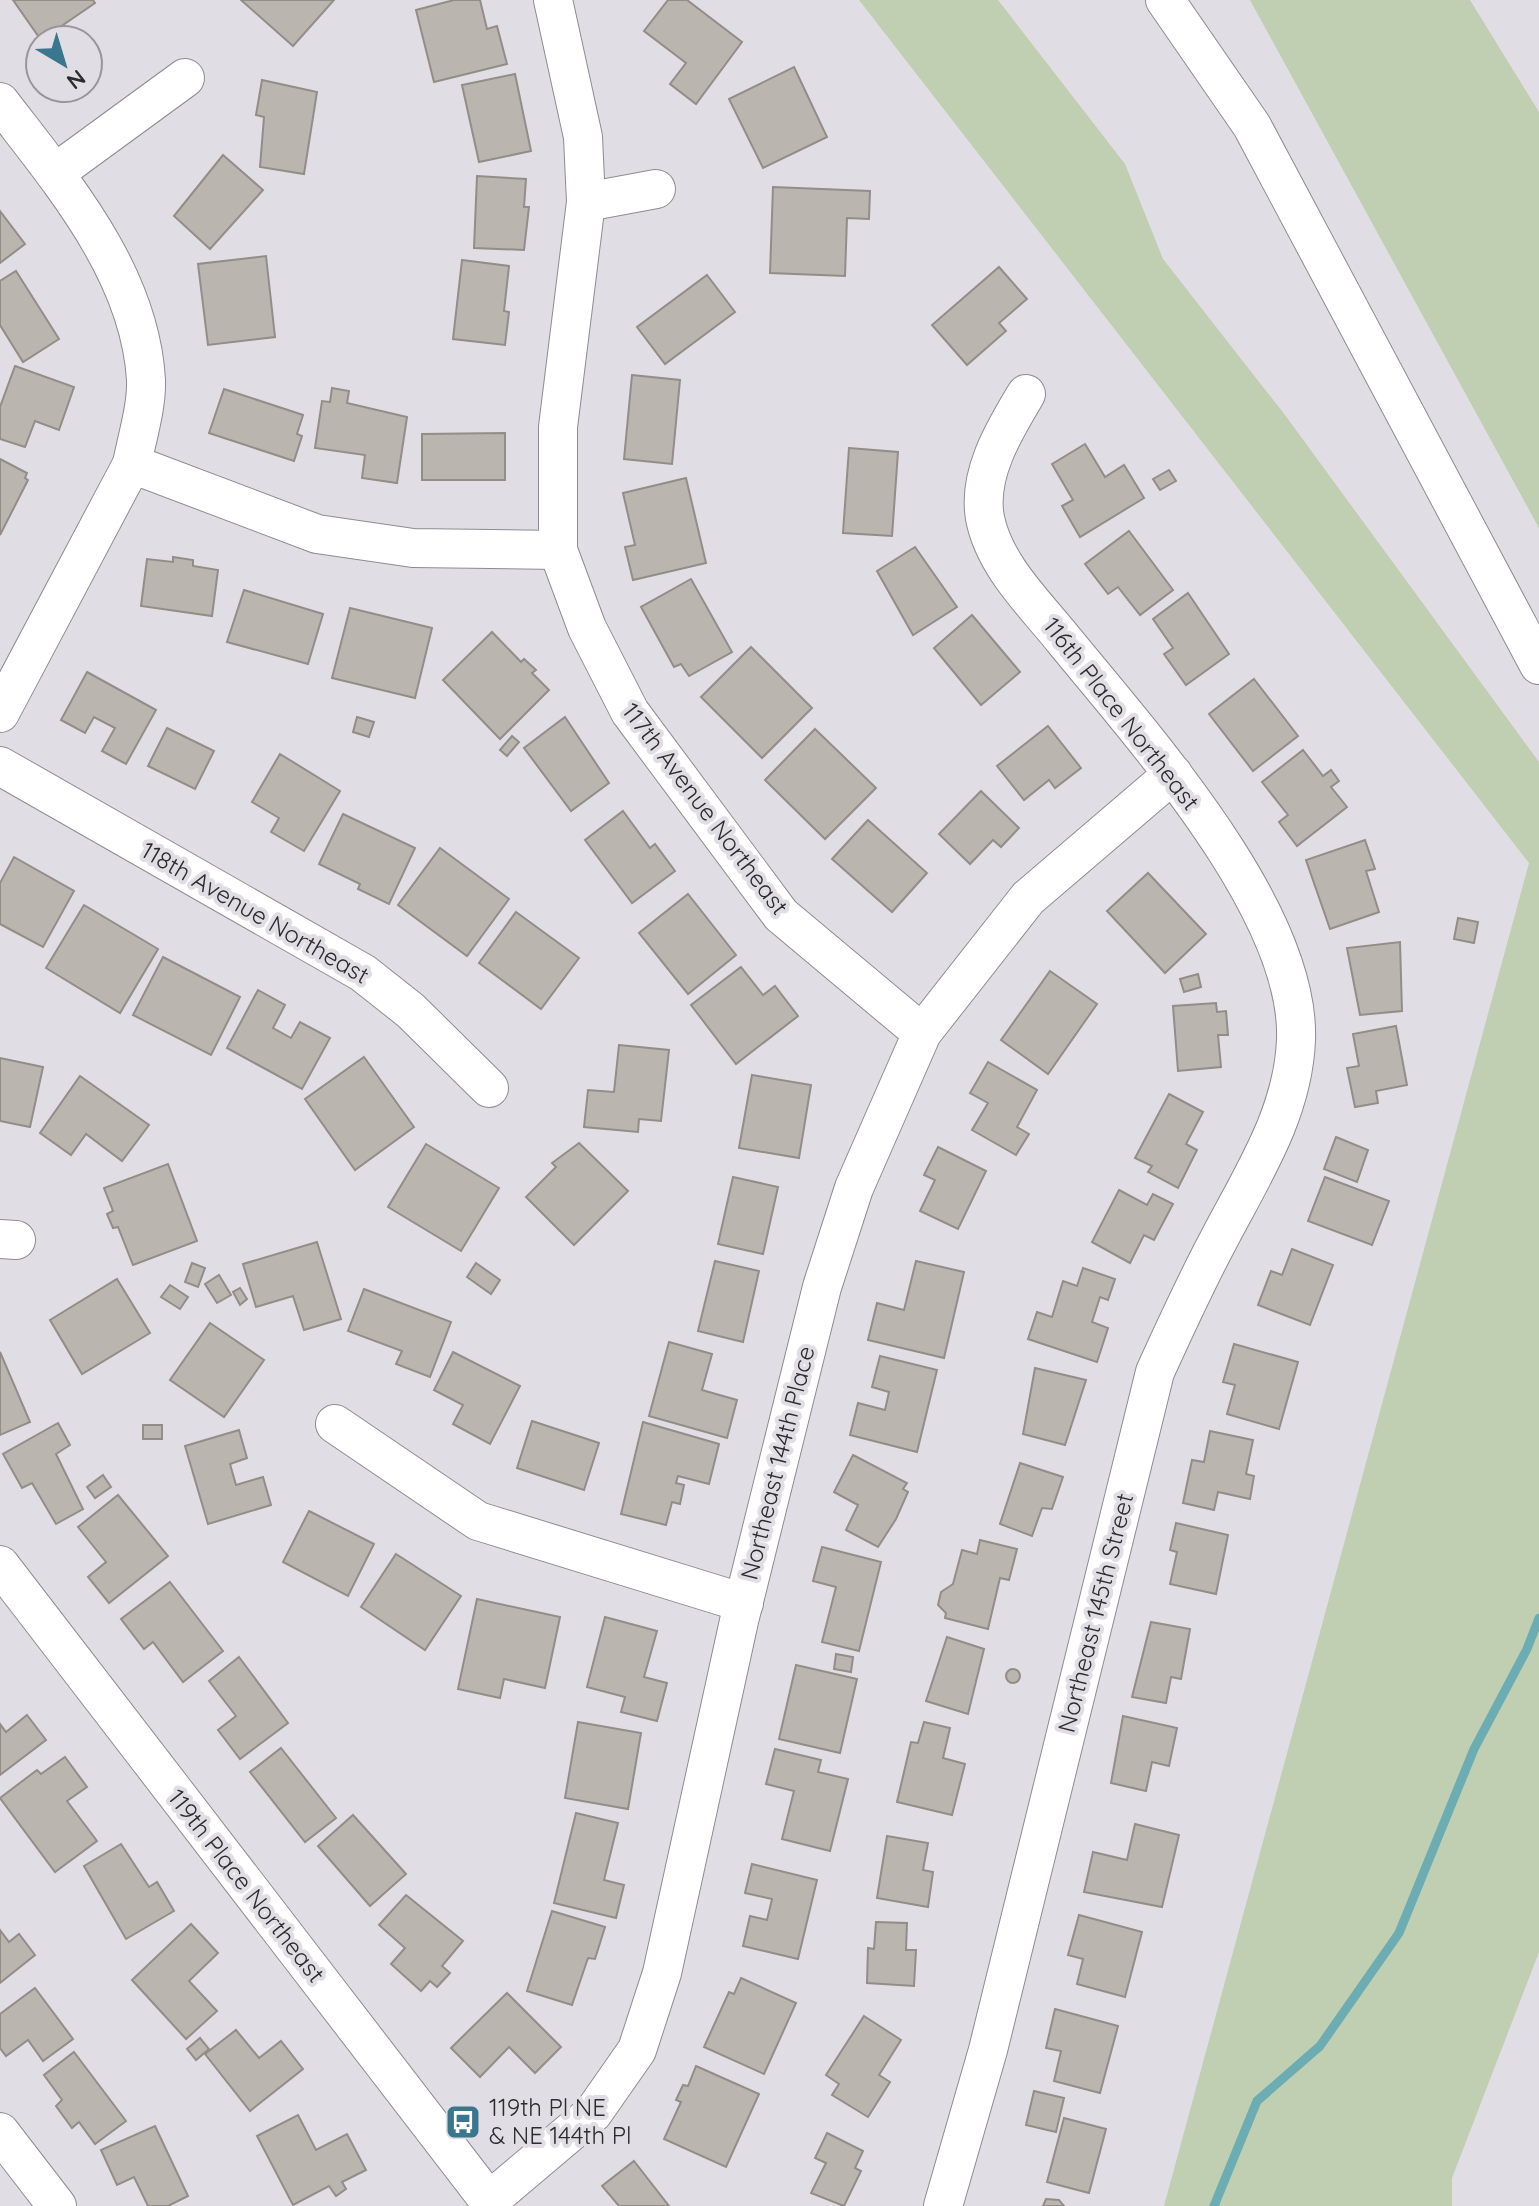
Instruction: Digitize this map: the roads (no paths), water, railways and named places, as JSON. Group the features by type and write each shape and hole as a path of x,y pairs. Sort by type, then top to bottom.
{"street":[{"name":"117th Avenue Northeast","path":"553,0 583,137 586,202 558,427 558,550 562,570 587,628 630,712 781,915 922,1033"},
{"path":"1165,0 1252,126 1539,665"},
{"path":"55,173 185,78"},
{"path":"0,102 55,173 112,263 138,325 146,382 132,464 0,713"},
{"path":"586,202 656,189"},
{"name":"116th Place Northeast","path":"1026,394 1001,435 987,476 985,517 1006,568 1173,774 1265,913 1291,983 1296,1040"},
{"path":"132,464 317,534 413,548 558,550"},
{"name":"118th Avenue Northeast","path":"0,766 363,973 411,1011 489,1088"},
{"name":"Northeast 144th Place","path":"491,2203 593,2113 637,2050 662,1973 744,1603 822,1287 854,1188 922,1033 1028,898 1173,774"},
{"name":"Northeast 145th Street","path":"943,2206 988,2050 1155,1372 1188,1297 1284,1115 1296,1040"},
{"path":"335,1424 478,1521 744,1603"},
{"name":"119th Place Northeast","path":"0,1565 491,2203"},
{"path":"0,2132 57,2206"}],"waterway":[{"path":"1214,2206 1257,2101 1320,2046 1399,1933 1474,1749 1527,1649 1539,1618"}],"place":[{"name":"119th Pl NE & NE 144th Pl","path":"463,2122"}]}
